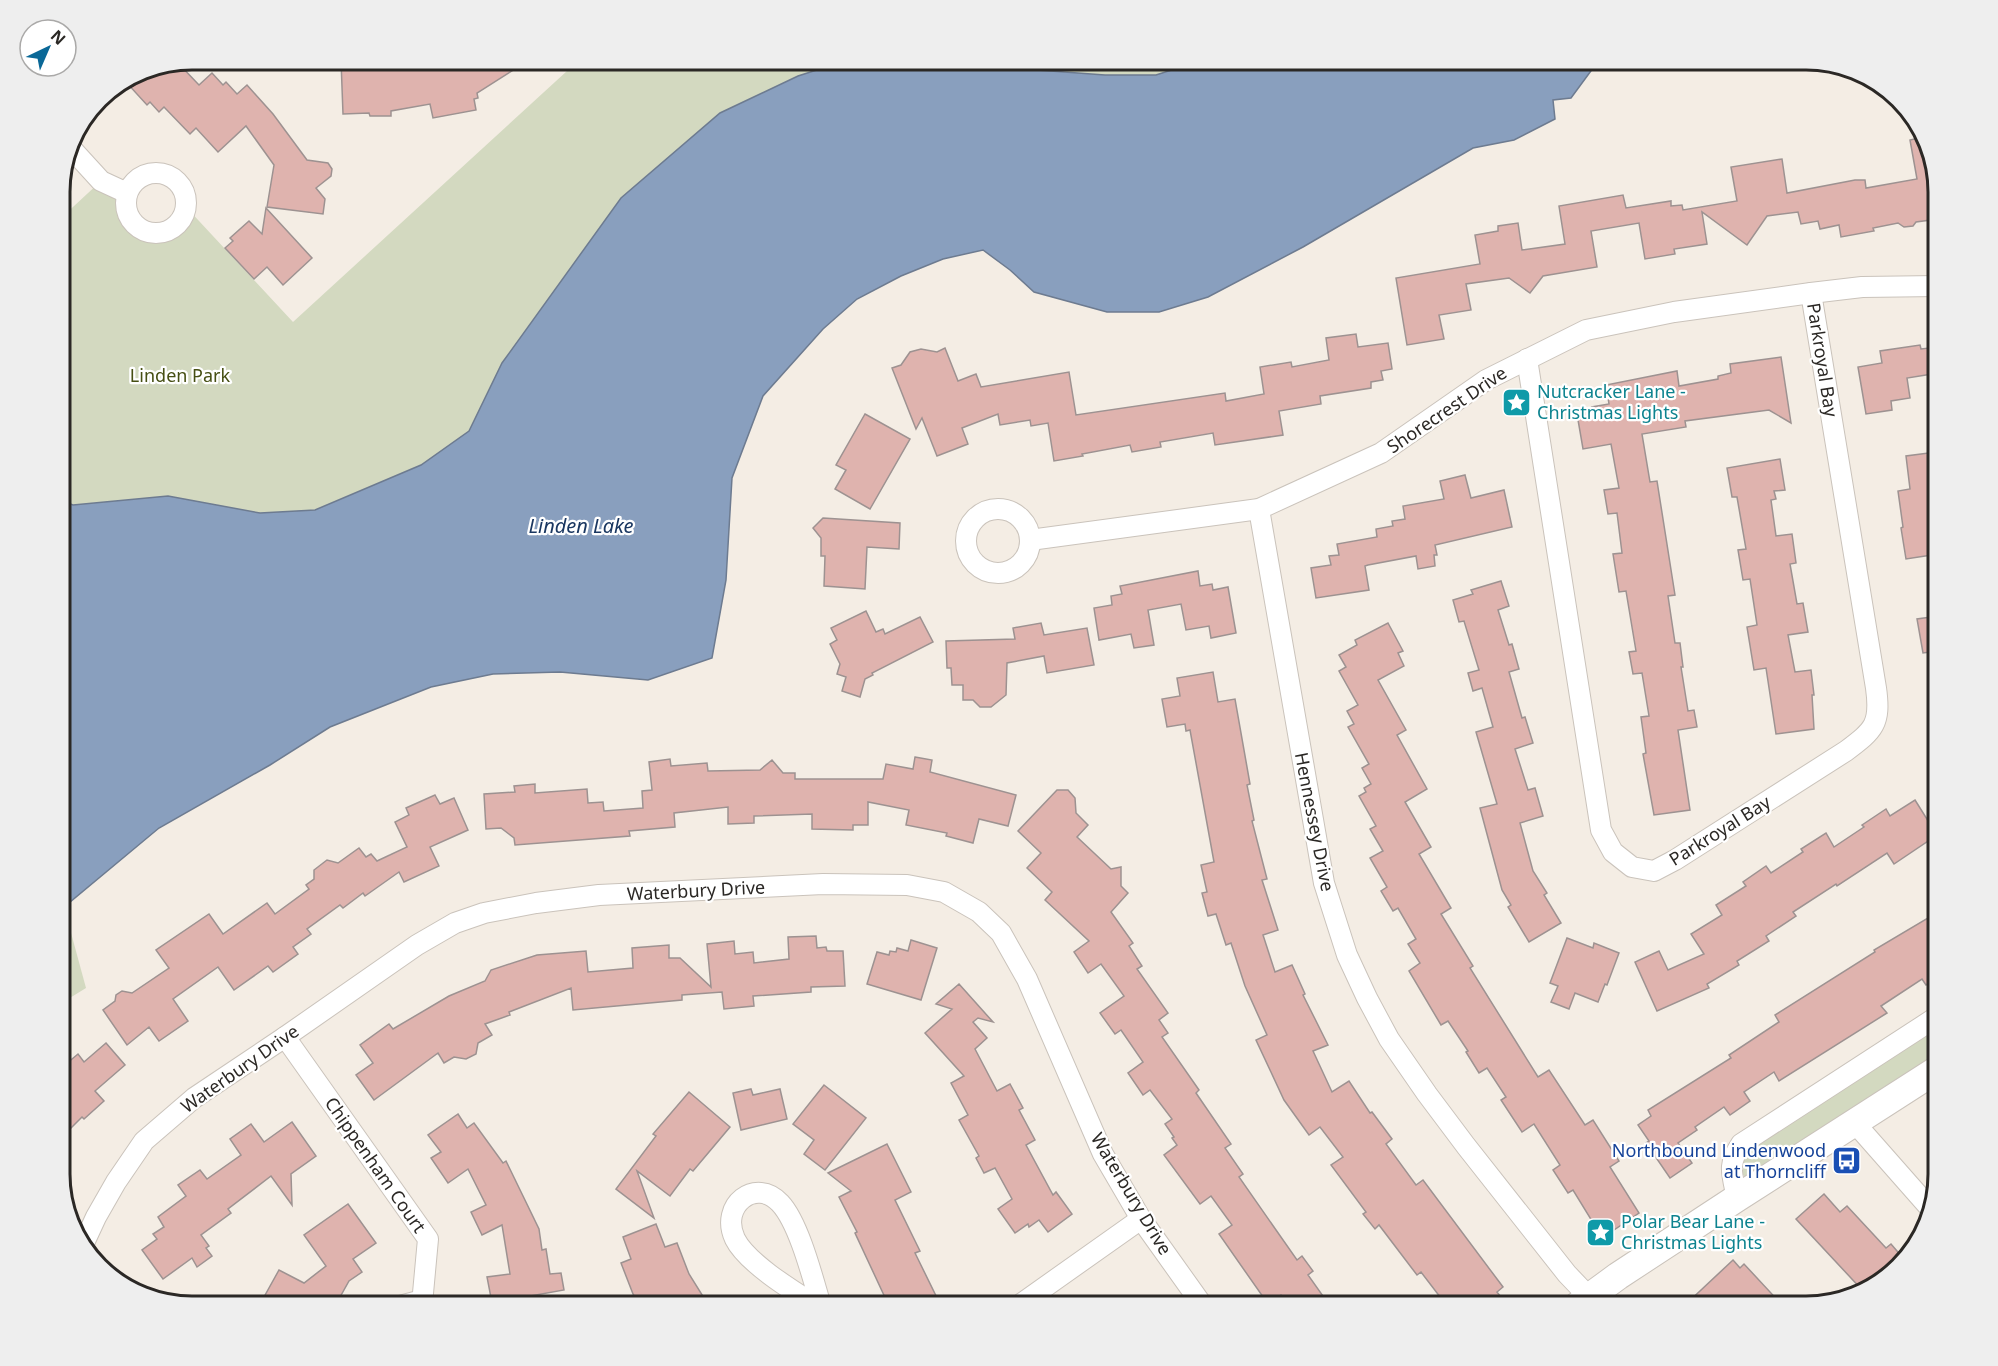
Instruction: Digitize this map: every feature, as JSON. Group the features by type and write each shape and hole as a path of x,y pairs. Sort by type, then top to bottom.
{"street":[{"path":"77,155 101,181 127,194"},
{"name":"Shorecrest Drive","path":"1030,540 1259,509 1382,453 1486,380 1586,330 1674,312 1811,293 1862,287 1928,286"},
{"name":"Parkroyal Bay","path":"1527,359 1602,830 1613,852 1632,867 1654,871 1675,860 1846,751 1864,738 1876,724 1879,706 1811,293"},
{"name":"Hennessey Drive","path":"1259,509 1324,884 1347,955 1389,1039 1427,1094 1583,1296"},
{"name":"Waterbury Drive","path":"88,1236 116,1182 144,1141 194,1098 417,945 455,923 484,913 536,903 599,896 823,884 907,885 944,892 979,912 1001,933 1027,979 1103,1154 1141,1219 1196,1296"},
{"path":"1737,1198 1730,1170 1734,1155 1742,1144 1928,1023"},
{"name":"Chippenham Court","path":"285,1037 428,1239 425,1296"},
{"path":"1598,1296 1737,1198 1928,1075"},
{"path":"1854,1122 1924,1201"},
{"path":"801,1296 776,1279 741,1248 730,1225 731,1212 741,1199 756,1193 770,1195 782,1204 806,1255 818,1296"},
{"path":"1032,1296 1141,1219"}],"green space":[{"name":"Linden Park","path":"567,71 816,71 798,77 621,198 502,363 469,431 421,465 315,510 260,513 168,496 71,505 71,209 101,181 127,193 126,208 129,217 140,228 147,231 162,233 169,230 181,220 186,207 293,322"},
{"path":"1051,71 1169,71 1156,75 1105,75"},
{"path":"71,933 86,988 71,997"},
{"path":"1928,1033 1928,1060 1749,1176 1744,1176 1741,1166 1749,1149"}],"water":[{"name":"Linden Lake","path":"814,71 1051,71 1105,75 1156,75 1169,71 1591,71 1571,98 1553,100 1555,119 1514,140 1473,148 1303,247 1208,297 1159,312 1107,312 1034,292 983,250 943,259 901,276 857,299 823,329 763,396 732,478 726,580 712,658 648,680 560,672 493,674 431,687 330,727 270,765 159,828 71,901 71,504 168,496 260,513 315,510 421,465 469,431 502,363 621,198 720,113 798,76"}],"building":[{"path":"186,71 199,85 212,73 223,85 226,82 237,94 247,85 273,114 307,160 328,163 332,169 331,176 316,188 325,199 323,214 267,207 274,165 246,126 218,152 196,128 190,134 164,107 159,112 150,102 147,105 131,88 169,73"},
{"path":"341,71 512,71 477,93 478,98 474,99 476,110 433,118 430,104 391,111 391,116 370,116 369,113 343,114"},
{"path":"1914,139 1923,161 1928,193 1928,220 1904,227 1898,223 1873,228 1874,231 1841,237 1839,225 1820,229 1818,221 1801,224 1798,212 1767,216 1747,245 1702,212 1707,244 1674,249 1675,254 1645,259 1639,223 1591,231 1597,267 1543,276 1530,293 1509,278 1466,284 1471,310 1439,315 1444,339 1407,345 1396,278 1480,264 1475,235 1498,231 1498,226 1518,223 1522,250 1565,244 1559,206 1623,195 1626,208 1671,201 1671,206 1682,205 1683,210 1737,201 1731,167 1782,159 1787,193 1855,180 1865,180 1866,188 1917,179 1910,140"},
{"path":"266,208 312,258 283,285 267,267 254,279 225,248 233,241 230,238 249,221 262,234"},
{"path":"1356,334 1358,347 1388,343 1392,369 1381,371 1383,380 1371,382 1371,388 1320,396 1321,404 1279,411 1283,435 1215,445 1213,433 1160,442 1161,447 1132,452 1130,445 1054,461 1048,423 1031,426 1030,420 1000,425 998,414 962,428 968,444 937,456 922,418 916,429 892,368 901,365 910,352 921,349 937,352 945,348 958,381 976,374 981,387 1069,372 1076,415 1225,393 1226,401 1264,394 1260,367 1291,362 1292,367 1329,360 1326,338"},
{"path":"1920,345 1921,349 1928,348 1928,375 1907,378 1910,398 1891,401 1892,410 1866,414 1858,367 1882,363 1880,351"},
{"path":"1781,357 1791,423 1769,410 1685,421 1686,427 1642,434 1650,482 1657,481 1675,595 1668,596 1675,643 1680,643 1683,667 1681,667 1688,711 1694,710 1697,727 1678,730 1690,810 1654,815 1643,754 1646,753 1641,717 1649,716 1642,673 1633,674 1629,652 1636,651 1626,591 1619,592 1613,554 1622,553 1617,513 1608,514 1604,490 1619,488 1611,444 1583,449 1577,414 1592,411 1592,407 1609,404 1606,385 1677,371 1679,386 1718,379 1718,376 1731,373 1730,364"},
{"path":"865,414 910,439 870,509 835,489 846,470 836,465"},
{"path":"1928,453 1928,556 1906,559 1898,491 1910,489 1906,456"},
{"path":"1780,459 1785,490 1774,491 1776,499 1771,500 1776,536 1792,534 1796,563 1790,564 1797,604 1803,603 1808,632 1788,635 1795,672 1811,670 1814,729 1776,734 1766,668 1754,670 1747,627 1757,625 1750,579 1743,580 1738,550 1746,549 1737,497 1732,497 1727,468"},
{"path":"1465,475 1471,498 1504,490 1512,527 1435,545 1437,555 1434,555 1435,566 1418,569 1416,556 1365,566 1369,590 1316,598 1311,568 1331,565 1329,556 1339,555 1337,544 1377,537 1376,529 1393,526 1392,521 1405,519 1403,506 1444,499 1440,481"},
{"path":"823,518 900,523 899,549 867,547 865,589 824,586 825,556 821,556 821,538 813,528"},
{"path":"1198,571 1200,586 1212,584 1213,590 1228,587 1236,633 1211,638 1209,626 1186,630 1181,604 1148,610 1154,645 1134,648 1131,634 1099,640 1094,608 1112,605 1111,596 1122,594 1120,586"},
{"path":"1501,581 1509,606 1498,610 1519,669 1509,672 1522,718 1525,717 1533,743 1515,749 1528,790 1535,788 1543,816 1520,823 1533,871 1547,893 1544,895 1561,923 1529,942 1508,907 1511,905 1502,890 1480,808 1497,804 1476,732 1493,727 1482,688 1473,691 1468,673 1479,670 1464,621 1459,622 1453,600 1473,594 1471,590"},
{"path":"866,611 876,632 883,629 885,634 920,617 933,642 872,673 873,675 865,679 860,697 842,691 846,677 837,674 840,664 830,644 837,640 831,628"},
{"path":"1928,617 1928,652 1923,653 1917,619"},
{"path":"1041,623 1044,635 1087,628 1094,665 1047,673 1044,656 1007,663 1006,695 991,707 980,707 973,700 963,700 963,685 952,685 951,668 947,668 946,641 1015,639 1013,628"},
{"path":"1388,623 1403,651 1398,653 1404,666 1378,680 1406,730 1397,735 1427,789 1405,802 1431,847 1419,854 1451,908 1441,914 1473,966 1470,968 1538,1077 1549,1070 1585,1125 1593,1120 1619,1161 1610,1167 1639,1213 1611,1232 1603,1220 1595,1226 1573,1190 1568,1193 1553,1170 1560,1165 1534,1124 1522,1132 1501,1100 1506,1097 1487,1068 1479,1073 1466,1052 1468,1051 1448,1021 1441,1025 1409,971 1420,963 1408,944 1416,939 1398,908 1393,911 1381,891 1387,887 1370,858 1383,851 1370,829 1376,826 1359,796 1366,792 1364,788 1371,784 1362,768 1369,764 1348,727 1354,724 1347,711 1358,705 1339,671 1346,667 1339,655 1357,645 1355,640"},
{"path":"1213,672 1218,702 1235,699 1250,784 1247,785 1254,820 1252,821 1267,879 1262,880 1278,930 1263,935 1275,972 1292,965 1305,994 1303,995 1328,1045 1313,1051 1332,1092 1349,1081 1370,1113 1372,1112 1392,1139 1386,1144 1416,1185 1423,1180 1503,1287 1497,1292 1500,1296 1439,1296 1421,1272 1417,1275 1379,1225 1375,1229 1363,1214 1366,1212 1331,1165 1343,1157 1320,1127 1309,1135 1284,1100 1256,1040 1267,1035 1245,986 1231,943 1226,945 1216,914 1208,916 1202,893 1207,892 1201,865 1214,862 1190,730 1186,731 1185,724 1167,727 1162,699 1180,696 1177,678"},
{"path":"915,757 932,760 930,772 1016,795 1008,826 979,819 973,843 946,836 947,833 906,825 909,810 868,802 868,825 853,825 853,830 812,829 812,814 754,816 754,823 728,824 728,807 674,813 675,827 629,831 630,836 515,845 514,838 501,828 486,829 484,794 515,792 514,786 535,784 535,793 587,789 588,803 603,802 604,811 643,808 642,791 652,790 649,762 670,759 671,766 707,763 708,771 760,770 772,760 783,773 795,773 795,779 883,779 886,764 913,769"},
{"path":"1057,790 1068,790 1075,798 1076,813 1088,825 1077,837 1111,869 1121,867 1121,886 1128,893 1111,912 1133,943 1129,946 1142,966 1137,969 1168,1013 1159,1020 1168,1033 1162,1037 1199,1090 1196,1093 1231,1144 1225,1148 1243,1174 1239,1177 1297,1260 1302,1256 1313,1271 1308,1275 1323,1296 1262,1296 1219,1234 1232,1225 1211,1196 1200,1204 1164,1155 1177,1145 1165,1124 1172,1119 1150,1090 1143,1095 1128,1073 1143,1062 1121,1030 1115,1034 1100,1013 1124,996 1101,964 1088,973 1074,952 1089,941 1045,900 1052,892 1027,868 1041,853 1018,831"},
{"path":"435,795 440,804 454,798 468,830 430,847 439,866 404,882 399,872 365,896 363,893 343,908 340,905 307,929 311,934 293,947 298,954 273,972 268,966 234,990 218,967 173,999 188,1021 159,1041 149,1027 127,1045 103,1010 115,1001 116,995 122,991 132,993 169,968 156,950 209,914 223,934 267,903 275,914 309,889 306,885 314,879 314,870 327,860 338,863 359,848 366,857 371,854 377,861 407,847 395,822 409,815 406,808"},
{"path":"1915,800 1928,821 1928,841 1894,864 1887,853 1837,886 1836,884 1793,912 1796,916 1766,936 1769,941 1737,961 1739,965 1707,984 1709,988 1657,1011 1635,962 1659,951 1668,970 1704,954 1691,934 1722,915 1716,905 1746,886 1743,882 1766,866 1771,873 1803,852 1801,849 1826,833 1834,847 1886,809 1890,816"},
{"path":"1928,918 1928,984 1926,985 1922,979 1881,1006 1887,1013 1779,1081 1774,1072 1744,1092 1750,1101 1730,1115 1724,1107 1695,1127 1697,1130 1678,1143 1692,1163 1670,1178 1646,1143 1649,1141 1638,1125 1651,1116 1648,1110 1731,1058 1729,1055 1779,1022 1775,1015 1875,952 1874,950"},
{"path":"816,936 817,948 826,947 827,951 843,951 845,986 811,987 811,992 753,996 754,1006 724,1009 722,992 682,995 682,1000 573,1010 571,988 509,1012 510,1015 485,1024 492,1035 478,1043 476,1054 466,1059 454,1057 444,1063 438,1053 374,1100 356,1075 373,1063 360,1045 389,1024 393,1029 449,996 485,981 491,970 537,955 586,951 588,972 633,968 632,948 669,945 669,958 680,958 711,987 707,944 734,941 735,954 753,952 754,963 789,959 788,937"},
{"path":"1567,938 1593,948 1594,943 1619,953 1598,1002 1575,993 1569,1009 1551,1002 1558,986 1550,983"},
{"path":"911,940 937,948 921,1000 867,984 877,952 889,955 890,951 896,952 897,948 908,951"},
{"path":"959,984 993,1022 978,1018 973,1022 987,1038 975,1049 997,1091 1010,1084 1023,1108 1019,1110 1035,1140 1026,1145 1053,1195 1056,1192 1072,1214 1048,1232 1039,1220 1015,1233 998,1209 1012,1199 995,1168 984,1173 976,1158 979,1156 959,1120 968,1115 951,1083 964,1076 925,1033 952,1009 936,1004"},
{"path":"106,1043 125,1065 95,1091 104,1101 71,1128 71,1060 78,1054 84,1062"},
{"path":"824,1085 866,1118 825,1170 804,1154 814,1140 793,1124"},
{"path":"751,1089 753,1095 780,1089 787,1119 741,1130 733,1093"},
{"path":"689,1092 730,1127 693,1171 690,1169 670,1196 637,1171 654,1218 616,1189 656,1136 653,1134"},
{"path":"458,1114 467,1128 474,1123 503,1163 506,1161 539,1229 542,1250 546,1249 550,1274 561,1273 564,1290 531,1296 491,1296 487,1277 510,1274 502,1225 482,1235 471,1212 486,1205 468,1169 448,1183 431,1158 441,1152 428,1135"},
{"path":"292,1122 316,1156 291,1174 292,1205 271,1176 228,1209 231,1213 201,1235 209,1246 206,1248 212,1256 197,1267 192,1258 163,1279 142,1250 157,1239 153,1234 164,1227 158,1217 186,1196 178,1185 200,1170 207,1179 241,1155 230,1139 251,1124 264,1142"},
{"path":"887,1144 911,1192 895,1200 920,1251 915,1253 936,1296 884,1296 839,1197 851,1191 828,1173"},
{"path":"1824,1194 1840,1212 1847,1206 1886,1248 1891,1244 1898,1252 1873,1275 1857,1284 1796,1219"},
{"path":"348,1204 376,1243 353,1259 362,1272 349,1281 341,1296 265,1296 279,1270 304,1283 326,1266 304,1235"},
{"path":"656,1224 665,1247 677,1243 689,1274 703,1296 634,1296 621,1263 631,1259 623,1237"},
{"path":"1733,1260 1740,1268 1744,1264 1774,1296 1695,1296"}],"place":[{"name":"Nutcracker Lane - Christmas Lights","path":"1516,402"},
{"name":"Northbound Lindenwood at Thorncliff","path":"1847,1161"},
{"name":"Polar Bear Lane - Christmas Lights","path":"1600,1232"}]}
